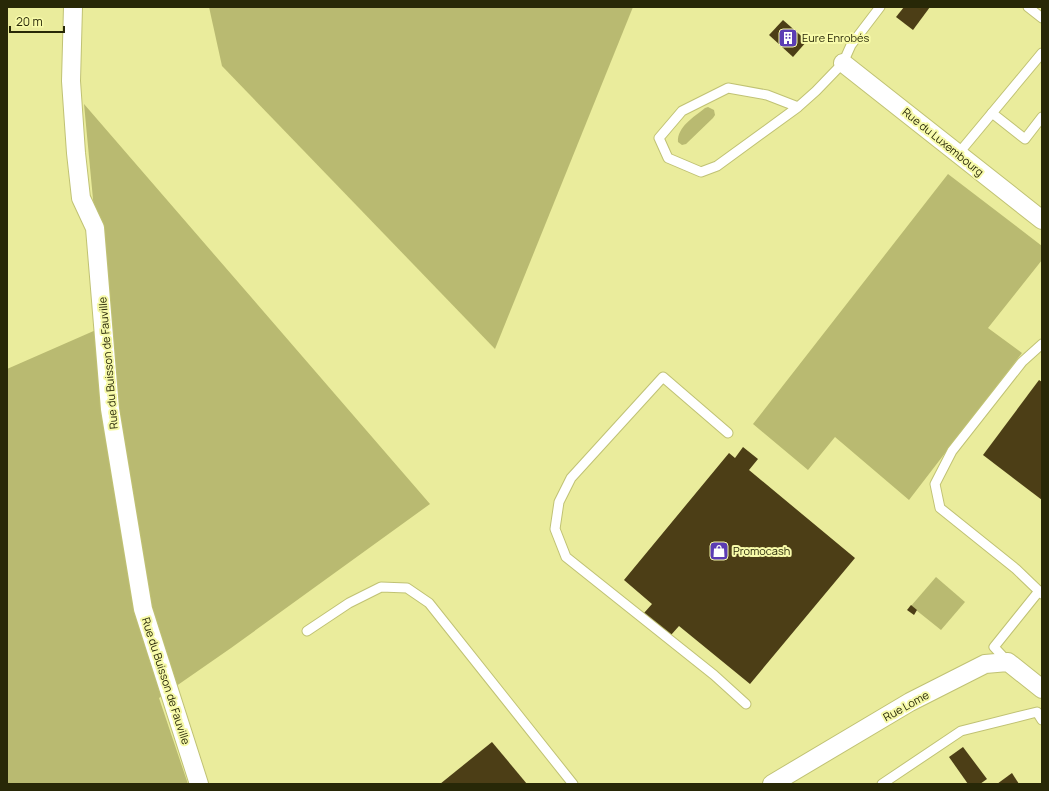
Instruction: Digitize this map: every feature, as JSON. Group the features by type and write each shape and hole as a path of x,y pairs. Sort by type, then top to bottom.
{"street":[{"name":"Rue du Buisson de Fauville","path":"73,7 71,81 76,153 81,198 96,228 110,409 143,609 199,784"},
{"name":"Rue du Luxembourg","path":"844,63 1042,220"},
{"path":"1008,662 1042,688"},
{"name":"Rue Lome","path":"772,784 910,702 985,664 1008,662"}],"lane":[{"path":"798,107 767,95 728,88 682,111 659,138 668,158 701,172 718,166 798,107 816,91 844,63 851,45 880,7"},
{"path":"1028,7 1042,18"},
{"path":"958,154 1042,53"},
{"path":"992,113 1025,139 1042,117"},
{"path":"1008,662 994,647 1040,592 1016,569 940,508 935,484 952,451 1022,362 1042,344"},
{"path":"728,433 663,377 571,478 559,502 555,529 566,557 714,675 746,704"},
{"path":"307,632 349,603 381,587 408,588 429,603 572,784"},
{"path":"882,784 961,731 1040,713"}],"green space":[{"path":"209,7 633,7 495,349 222,66"},
{"path":"84,104 430,504 231,648 159,698 188,784 7,784 7,369 105,326"},
{"path":"708,107 714,110 715,115 713,118 686,144 682,145 678,142 678,137 683,127 696,115"},
{"path":"948,174 1042,246 1042,260 988,328 1022,353 909,500 835,437 808,470 753,424"},
{"path":"936,577 965,602 941,630 911,606"}],"building":[{"path":"904,7 930,7 913,30 896,17"},
{"name":"Eure Enrobés","path":"783,20 807,41 793,57 769,35"},
{"path":"1039,380 1042,382 1042,500 983,455"},
{"name":"Promocash","path":"743,447 758,459 749,470 855,558 750,684 679,626 671,635 644,613 652,604 624,580 729,453 735,458"},
{"path":"911,605 917,610 914,615 907,610"},
{"path":"492,742 527,784 440,784"},
{"path":"963,747 987,779 980,784 968,784 949,757"},
{"path":"1012,773 1019,784 997,784"}],"place":[{"name":"Eure Enrobés","path":"788,38"},
{"name":"Promocash","path":"719,551"}]}
